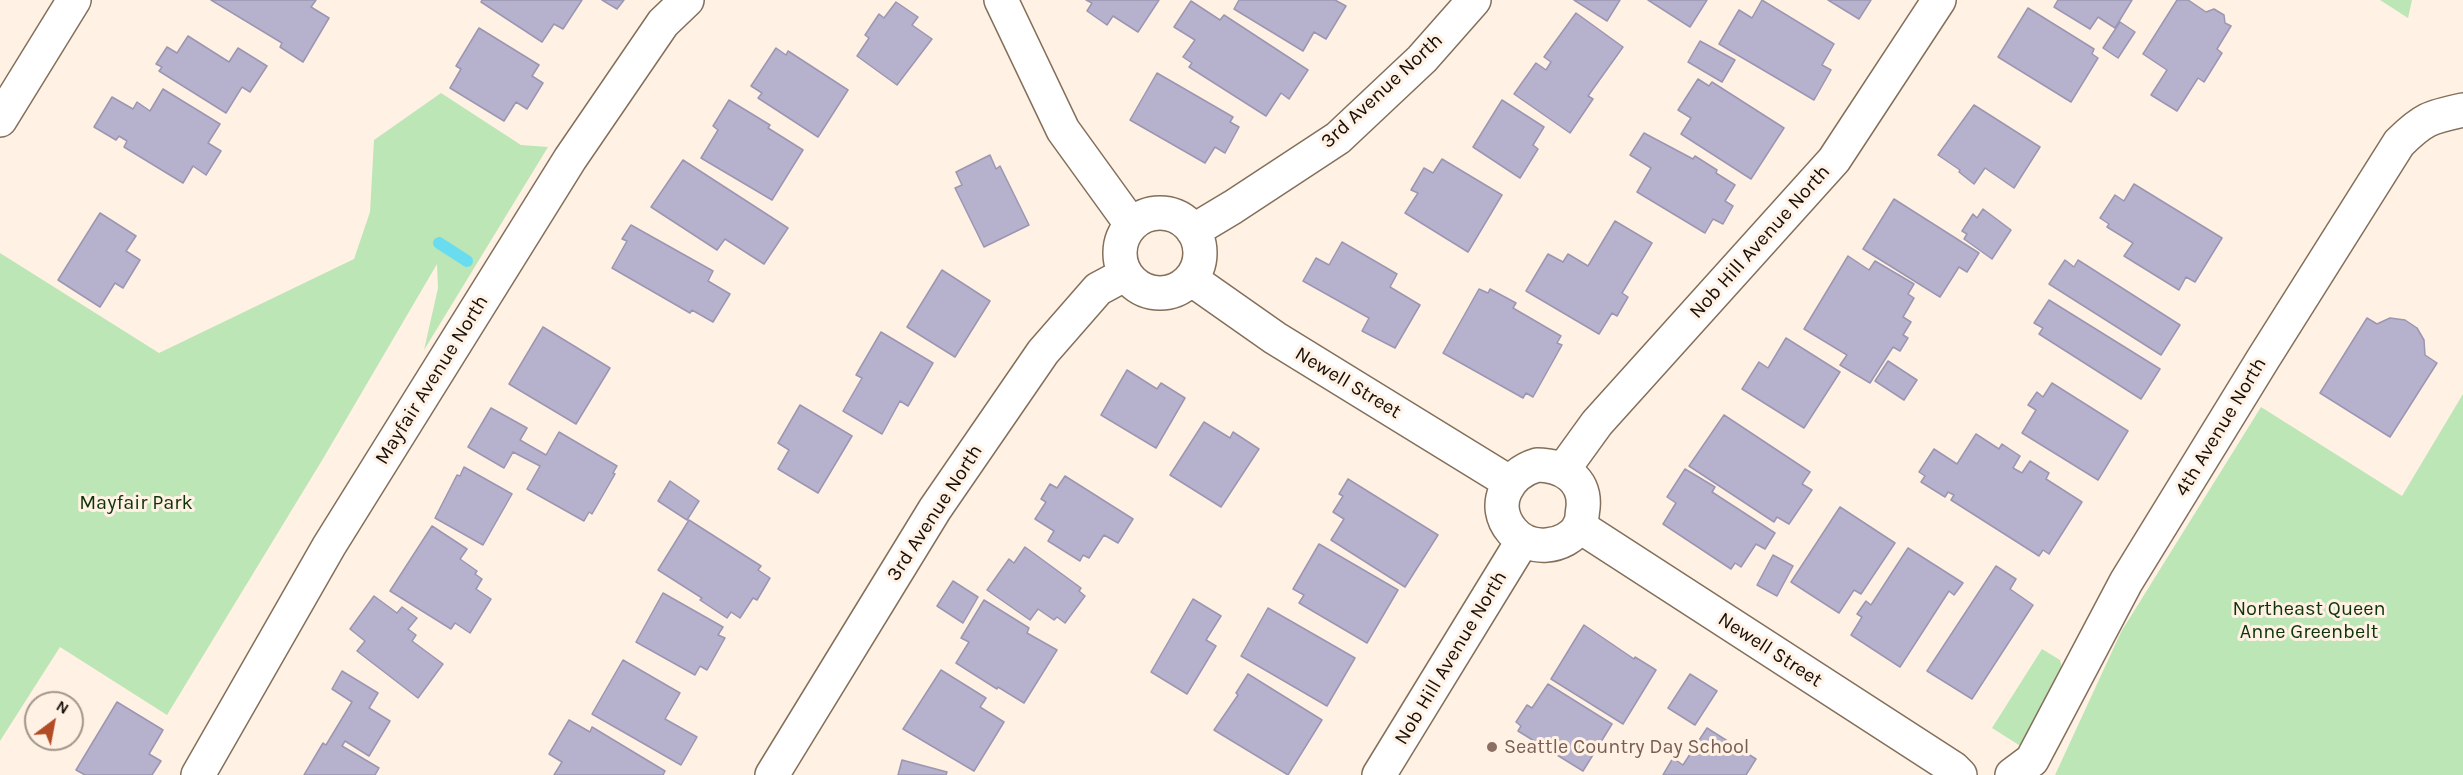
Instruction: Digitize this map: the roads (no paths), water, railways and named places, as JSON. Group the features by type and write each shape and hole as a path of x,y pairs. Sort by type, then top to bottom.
{"street":[{"path":"0,120 74,0"},
{"name":"Mayfair Avenue North","path":"198,775 329,546 570,159 663,23 687,0"},
{"path":"1001,0 1064,130 1131,224"},
{"name":"3rd Avenue North","path":"1192,231 1338,138 1422,59 1474,0"},
{"name":"Nob Hill Avenue North","path":"1563,470 1597,423 1834,160 1939,0"},
{"name":"4th Avenue North","path":"2012,775 2032,760 2126,582 2262,358 2399,143 2418,124 2441,114 2463,110"},
{"path":"1153,213 1167,213 1180,218 1192,231 1198,239 1200,253 1198,266 1191,279 1180,288 1167,292 1142,289 1126,274 1120,259 1119,246 1131,224 1141,217 1153,213"},
{"name":"3rd Avenue North","path":"772,775 934,509 1043,352 1098,289 1126,274"},
{"name":"Newell Street","path":"1191,279 1275,338 1509,482"},
{"path":"1536,465 1550,465 1563,470 1574,478 1581,490 1583,504 1580,526 1565,539 1553,545 1540,546 1523,540 1507,525 1502,513 1502,500 1509,482 1524,468 1536,465"},
{"name":"Newell Street","path":"1580,526 1953,768 1960,775"},
{"name":"Nob Hill Avenue North","path":"1379,775 1523,540"}],"waterway":[{"path":"439,243 467,261"}],"place":[{"name":"Seattle Country Day School","path":"1492,747"}],"park label":[{"name":"Mayfair Park","path":"136,503"},
{"name":"Northeast Queen Anne Greenbelt","path":"2309,620"}]}
